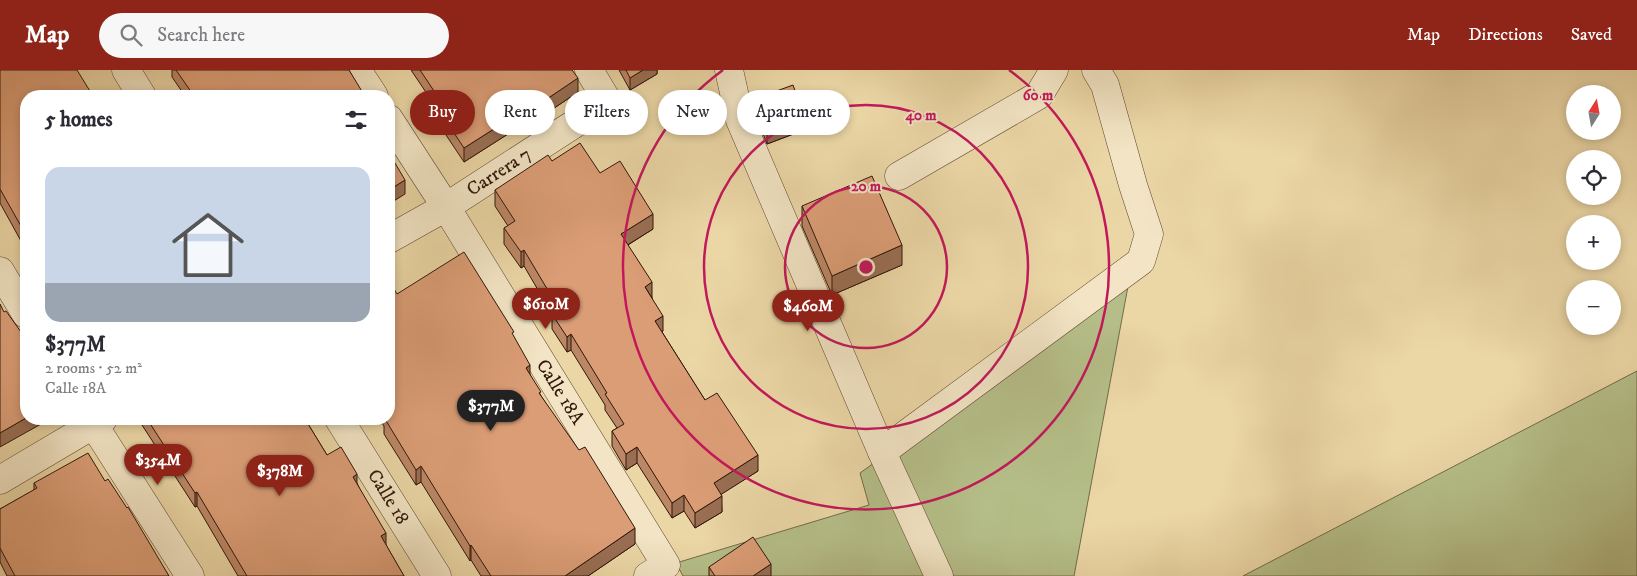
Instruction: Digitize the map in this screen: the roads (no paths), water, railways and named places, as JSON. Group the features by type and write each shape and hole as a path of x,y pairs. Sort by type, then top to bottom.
{"street":[{"path":"126,70 138,90"},
{"path":"357,70 370,90"},
{"name":"Carrera 7","path":"395,236 446,207 608,102 589,70"},
{"path":"729,70 740,120 882,452 939,576"},
{"path":"899,176 1039,95 1054,70"},
{"path":"882,452 1142,261 1149,234 1105,85 1096,70"},
{"name":"Calle 18A","path":"395,128 446,207 657,570"},
{"path":"0,271 20,304"},
{"path":"0,480 89,425"},
{"path":"98,425 190,576"},
{"name":"Calle 18","path":"343,425 437,576"}]}
